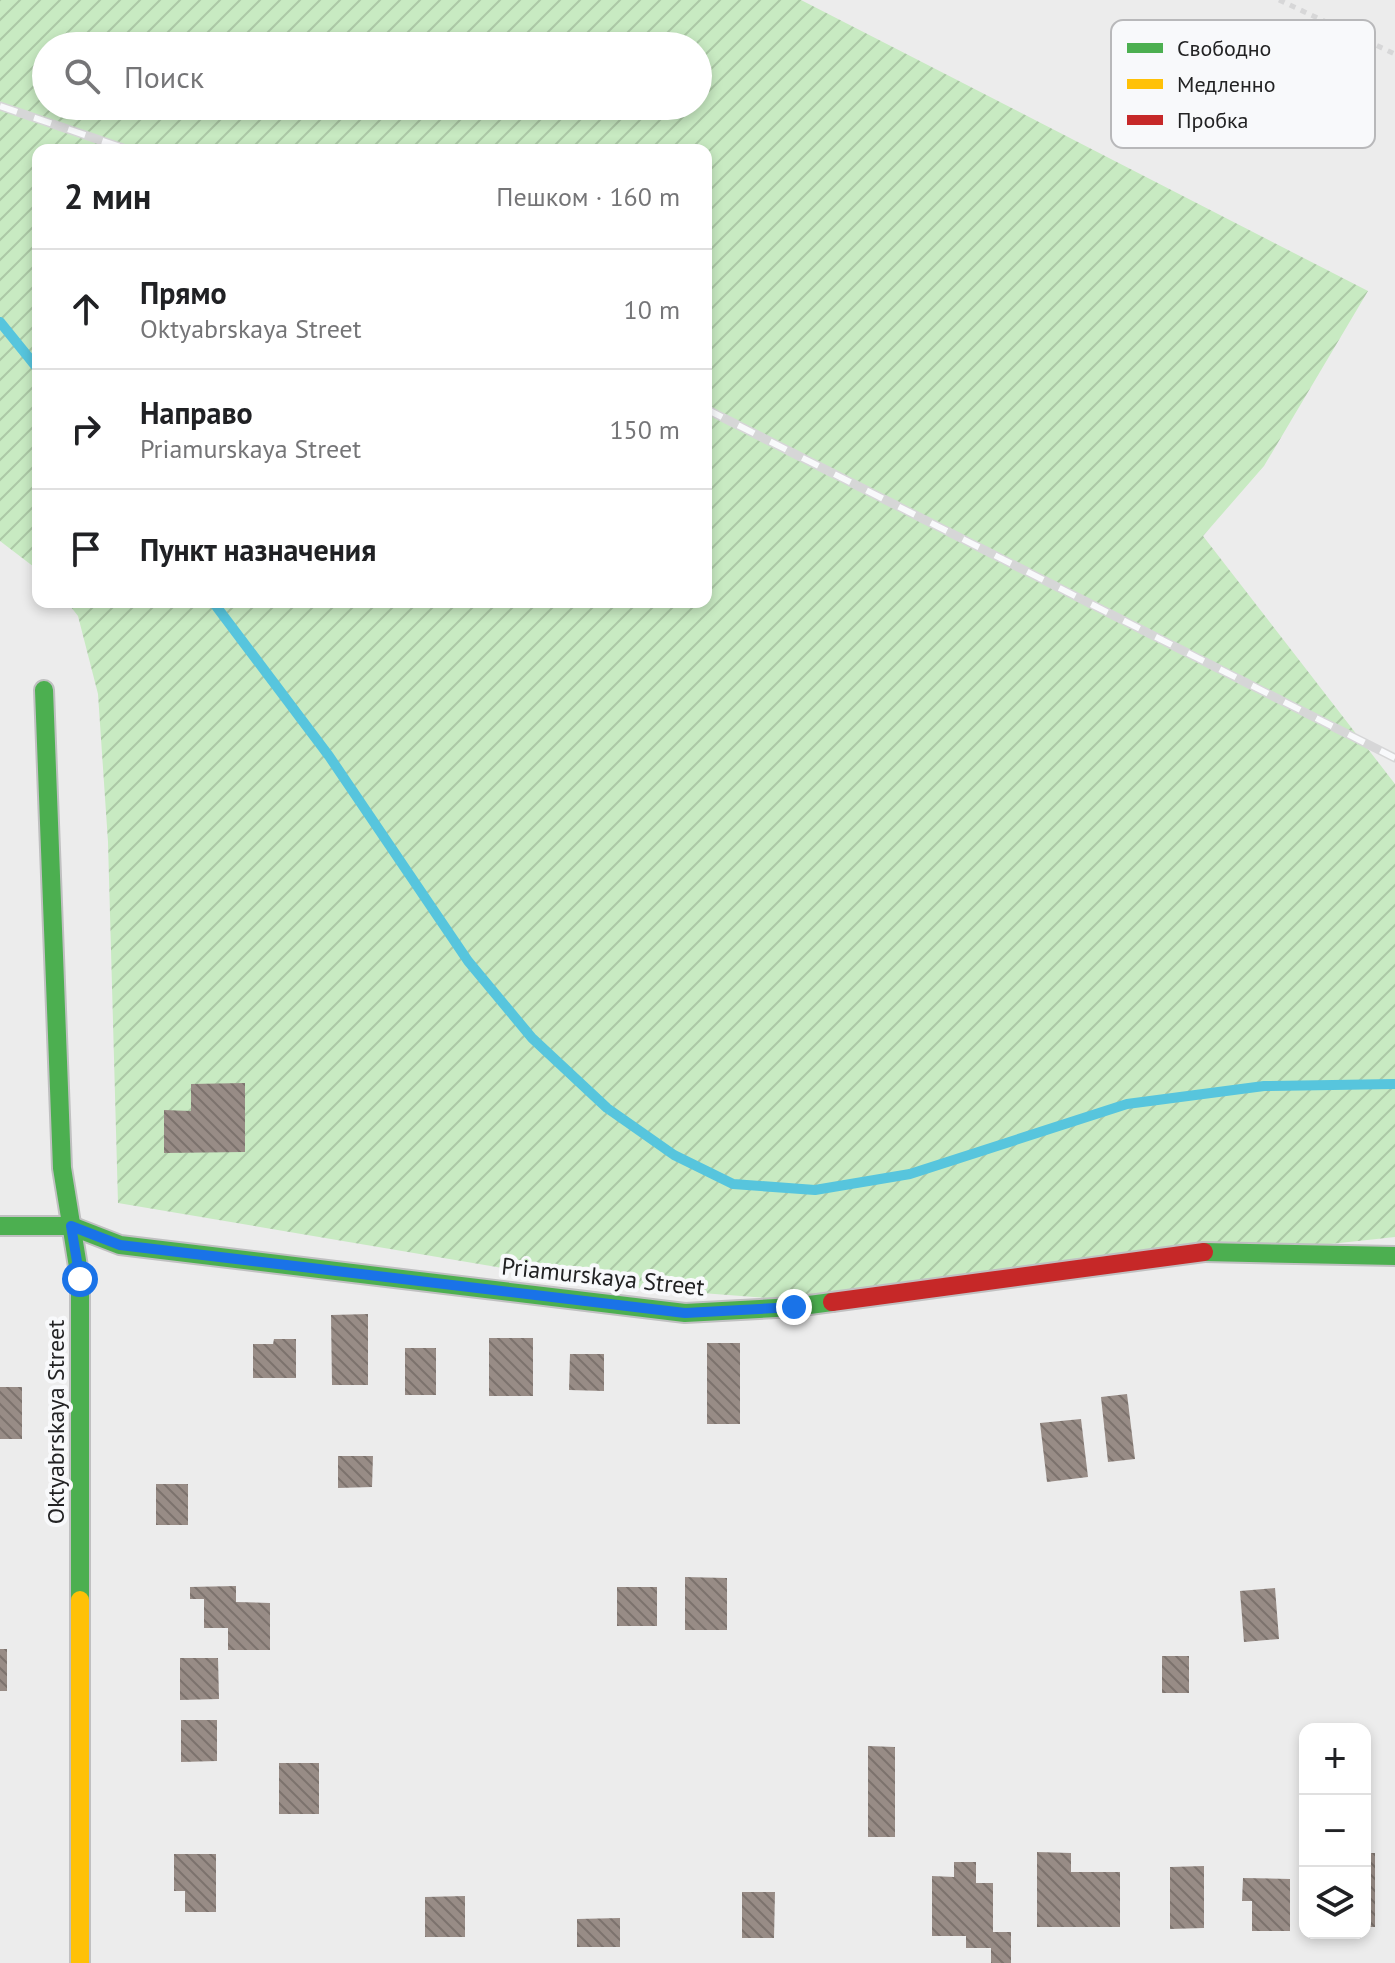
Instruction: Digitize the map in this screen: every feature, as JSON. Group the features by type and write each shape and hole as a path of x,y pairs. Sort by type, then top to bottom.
{"street":[{"name":"Oktyabrskaya Street","path":"44,690 62,1168 80,1279 80,1963"},
{"name":"Priamurskaya Street","path":"0,1226 71,1226 120,1245 685,1313 794,1307 1202,1252 1395,1256"}],"path":[{"path":"1279,0 1322,20"},
{"path":"1375,45 1395,54"}],"green space":[{"path":"0,0 801,0 1368,291 1264,466 1203,536 1395,784 1395,1237 805,1301 610,1286 118,1203 108,842 98,694 78,616 72,608 712,608 712,144 32,144 32,565 0,541"}],"building":[{"path":"245,1083 245,1152 164,1153 164,1110 191,1111 191,1084"},
{"path":"368,1314 368,1385 332,1385 331,1315"},
{"path":"489,1338 533,1338 533,1396 489,1396"},
{"path":"274,1339 296,1339 296,1378 253,1378 253,1344 273,1344"},
{"path":"707,1343 740,1343 740,1424 707,1424"},
{"path":"405,1348 436,1348 436,1395 405,1395"},
{"path":"570,1354 604,1354 604,1391 569,1390"},
{"path":"0,1387 22,1387 22,1439 0,1439"},
{"path":"1127,1394 1135,1459 1108,1462 1101,1397"},
{"path":"1081,1419 1088,1477 1047,1482 1040,1423"},
{"path":"338,1456 373,1456 372,1487 338,1488"},
{"path":"156,1484 188,1484 188,1525 156,1525"},
{"path":"685,1577 727,1578 727,1630 685,1630"},
{"path":"236,1586 236,1602 270,1603 270,1650 228,1650 228,1628 204,1628 204,1599 190,1599 190,1587"},
{"path":"617,1587 657,1587 657,1626 617,1626"},
{"path":"1275,1588 1279,1639 1244,1642 1240,1591"},
{"path":"0,1649 7,1649 7,1691 0,1691"},
{"path":"1162,1656 1189,1656 1189,1693 1162,1693"},
{"path":"180,1658 218,1658 219,1699 180,1700"},
{"path":"181,1720 217,1720 217,1761 181,1762"},
{"path":"868,1746 895,1747 895,1837 868,1837"},
{"path":"279,1763 319,1763 319,1814 279,1814"},
{"path":"1037,1852 1071,1853 1071,1872 1120,1872 1120,1927 1037,1927"},
{"path":"1371,1853 1375,1853 1375,1927 1371,1927"},
{"path":"174,1854 216,1854 216,1912 185,1912 185,1891 174,1891"},
{"path":"954,1862 976,1862 976,1883 993,1883 993,1932 1011,1932 1011,1963 991,1963 991,1948 966,1948 966,1936 932,1936 932,1876 954,1877"},
{"path":"1204,1866 1204,1928 1170,1929 1170,1867"},
{"path":"1243,1878 1290,1879 1290,1931 1252,1931 1252,1901 1242,1901"},
{"path":"742,1892 775,1892 774,1938 742,1938"},
{"path":"465,1896 465,1937 425,1937 425,1897"},
{"path":"620,1918 620,1947 577,1947 577,1919"}],"waterway":[{"path":"0,322 32,362"},
{"path":"218,608 329,756 468,961 532,1038 607,1108 674,1155 733,1184 815,1190 910,1174 1127,1104 1264,1086 1395,1084"}],"railway":[{"path":"0,106 32,117"},
{"path":"41,120 111,144"},
{"path":"712,412 1395,758"}],"traffic: fast":[{"path":"44,690 62,1168 80,1279 80,1600"},
{"path":"0,1226 71,1226 120,1245 685,1313 832,1302"},
{"path":"1204,1252 1395,1256"}],"traffic: slow":[{"path":"80,1600 80,1963"}],"traffic: jam":[{"path":"832,1302 1204,1252"}],"route":[{"path":"80,1279 71,1226 120,1245 685,1313 794,1307"}]}
